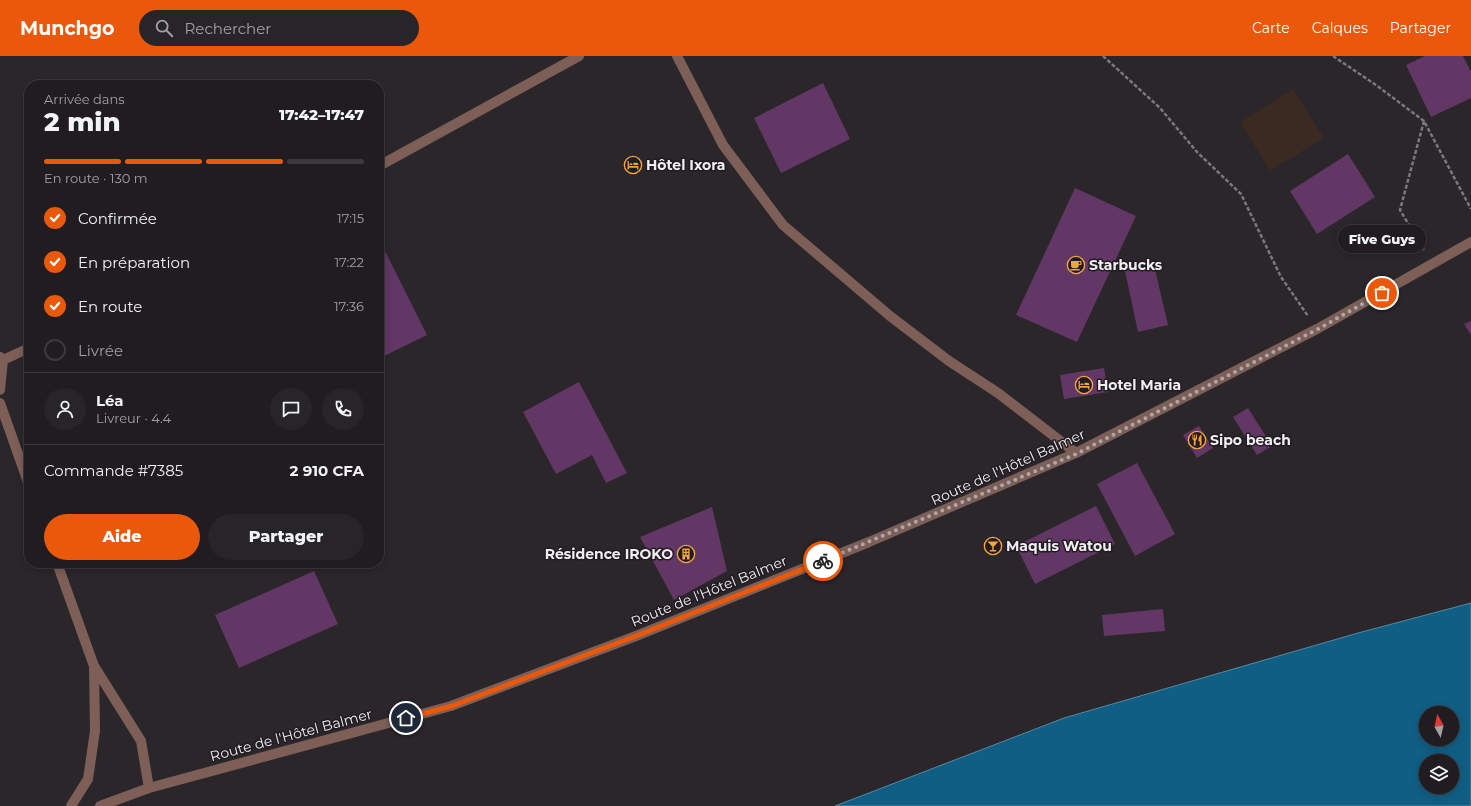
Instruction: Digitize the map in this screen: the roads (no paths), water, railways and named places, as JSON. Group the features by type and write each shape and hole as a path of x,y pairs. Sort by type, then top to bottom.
{"street":[{"path":"384,163 579,56"},
{"path":"677,56 723,145 783,225 890,316 949,361 998,393 1076,454"},
{"name":"Route de l'Hôtel Balmer","path":"100,806 149,788 452,706 636,636 854,548 1076,454 1318,329 1471,242"},
{"path":"0,390 2,358 24,350"},
{"path":"0,403 24,471"},
{"path":"59,568 94,666 141,741 149,788"},
{"path":"71,806 88,779 95,731 94,666"}],"water":[{"path":"1471,603 1471,806 835,806 1064,718 1358,633"}],"place":[{"name":"Hôtel Ixora","path":"633,165"},
{"name":"Starbucks","path":"1076,265"},
{"name":"Five Guys","path":"1382,293"},
{"name":"Hotel Maria","path":"1084,385"},
{"name":"Sipo beach","path":"1197,440"},
{"name":"Maquis Watou","path":"993,546"},
{"name":"Résidence IROKO","path":"686,554"}]}
